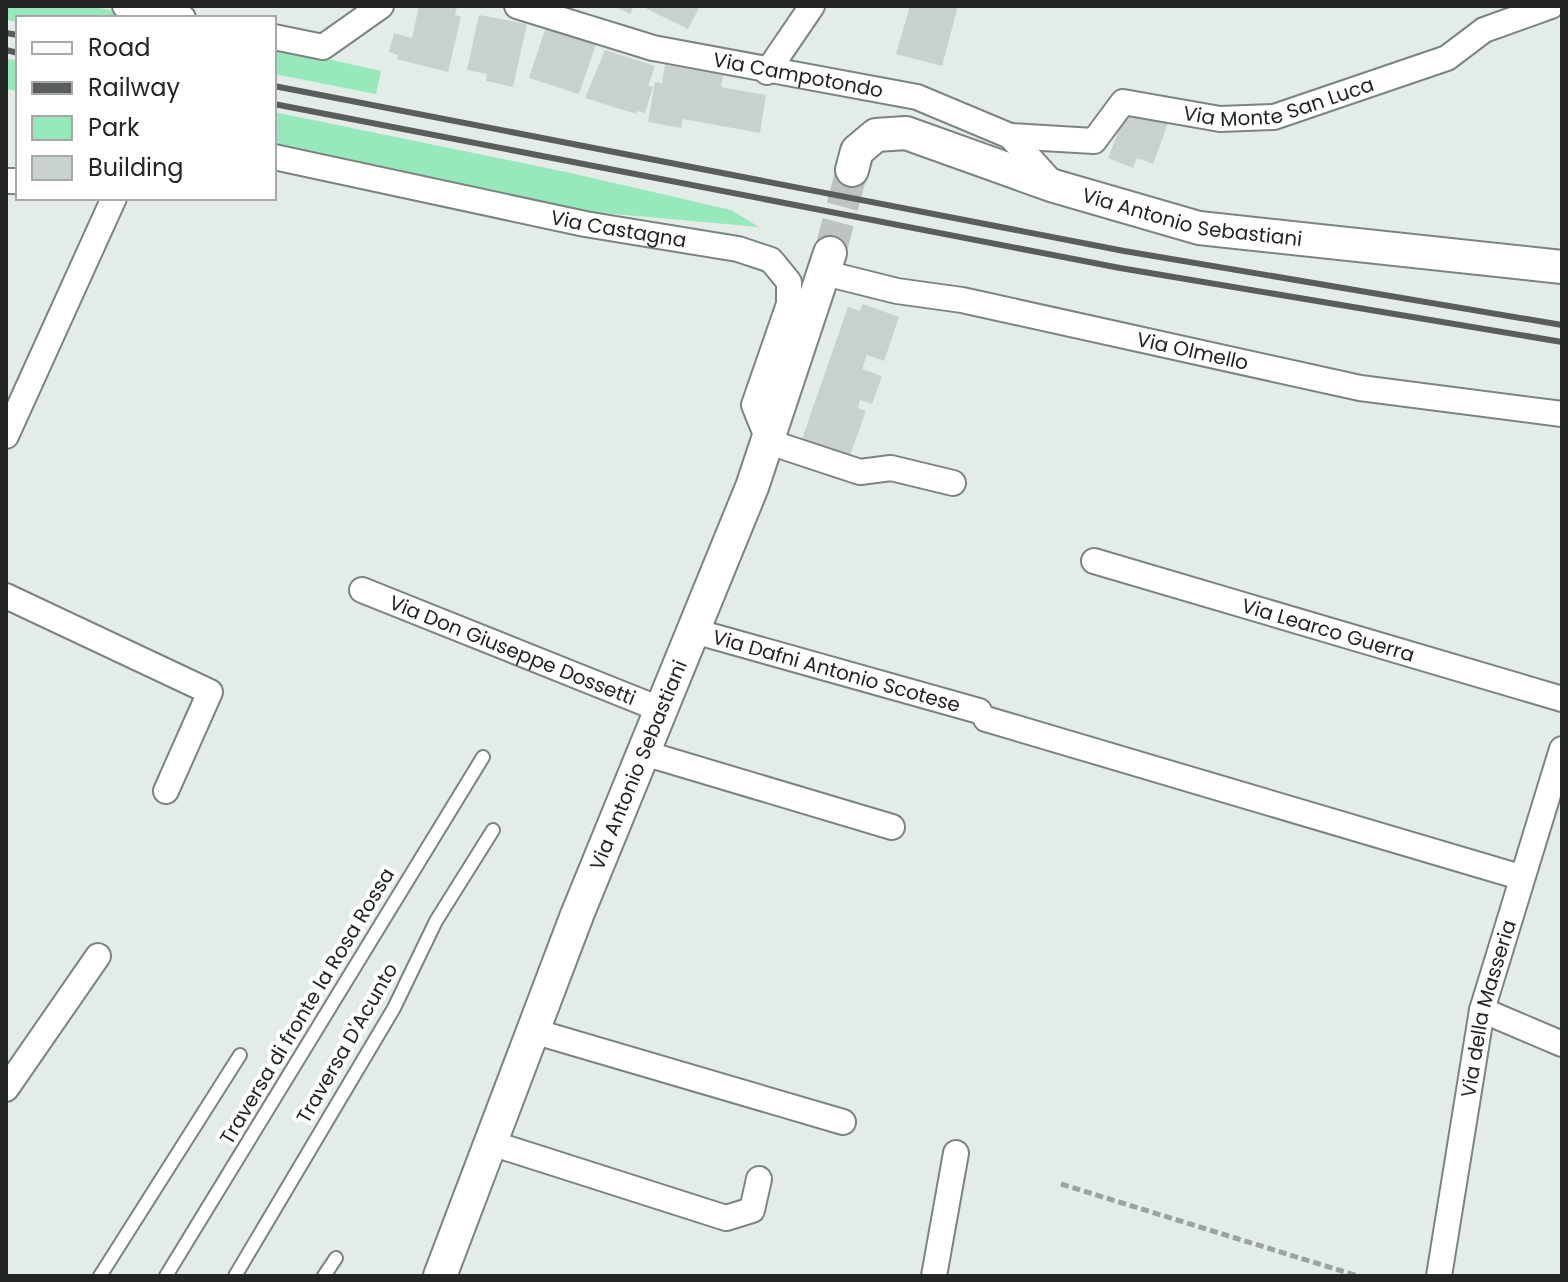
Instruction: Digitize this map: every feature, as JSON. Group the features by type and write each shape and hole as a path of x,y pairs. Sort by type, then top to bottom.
{"street":[{"path":"125,6 173,16"},
{"path":"276,37 323,47 381,6"},
{"name":"Via Campotondo","path":"517,6 653,48 767,72 917,97 1010,136 1054,186"},
{"path":"767,72 812,6"},
{"name":"Via Monte San Luca","path":"1010,136 1094,141 1123,102 1220,119 1274,117 1447,58 1484,30 1551,6"},
{"name":"Via Antonio Sebastiani","path":"852,170 857,151 876,135 906,133 1054,186 1199,228 1562,267"},
{"name":"Via Castagna","path":"276,157 585,224 738,249 771,260 789,282 789,304 754,405 769,442"},
{"path":"6,436 113,200"},
{"name":"Via Antonio Sebastiani","path":"440,1276 533,1031 769,442 828,263"},
{"name":"Via Olmello","path":"828,263 897,291 962,300 1360,388 1562,414"},
{"path":"769,442 860,472 891,468 953,483"},
{"name":"Via Learco Guerra","path":"1094,561 1562,699"},
{"name":"Via Don Giuseppe Dossetti","path":"362,590 662,710"},
{"path":"6,596 210,692 166,791"},
{"name":"Via Dafni Antonio Scotese","path":"694,631 1520,877"},
{"name":"Via della Masseria","path":"1439,1276 1482,1010 1520,877 1562,749"},
{"path":"644,753 892,827"},
{"path":"6,1089 98,956"},
{"path":"1482,1010 1562,1044"},
{"path":"533,1031 843,1122"},
{"path":"491,1143 726,1218 752,1210 759,1179"},
{"path":"934,1276 956,1153"}],"lane":[{"name":"Traversa di fronte la Rosa Rossa","path":"166,1276 483,757"},
{"name":"Traversa D'Acunto","path":"235,1276 394,1008 436,921 493,830"},
{"path":"100,1276 240,1055"},
{"path":"324,1276 336,1258"}],"path":[{"path":"1061,1184 1358,1276"}],"green space":[{"path":"6,6 90,6 140,16 16,16 16,22 6,20"},
{"path":"276,47 381,71 376,94 276,74"},
{"path":"6,58 16,60 16,91 6,89"},
{"path":"276,112 566,172 731,210 759,227 592,212 276,145"}],"building":[{"path":"419,6 457,6 455,15 461,17 448,72 397,59 398,55 389,52 394,33 412,38"},
{"path":"614,6 634,6 630,14"},
{"path":"641,6 700,6 688,29"},
{"path":"910,6 958,6 942,66 896,54"},
{"path":"479,15 527,24 513,87 486,81 487,74 467,70"},
{"path":"546,27 596,44 579,94 529,78"},
{"path":"605,50 655,66 648,86 653,87 645,113 637,111 636,114 585,98"},
{"path":"665,65 723,75 721,87 766,95 760,133 683,119 681,128 648,122 655,82 662,83"},
{"path":"1128,108 1168,123 1153,164 1137,158 1133,168 1108,158"},
{"path":"863,304 899,317 884,361 867,355 862,369 882,376 872,404 860,400 858,408 866,411 849,458 801,442 848,307 860,311"}],"tunnel":[{"path":"830,253 852,170"}],"railway":[{"path":"6,33 16,35"},
{"path":"6,50 16,52"},
{"path":"276,86 1124,251 1562,325"},
{"path":"276,104 1120,268 1562,342"}]}
